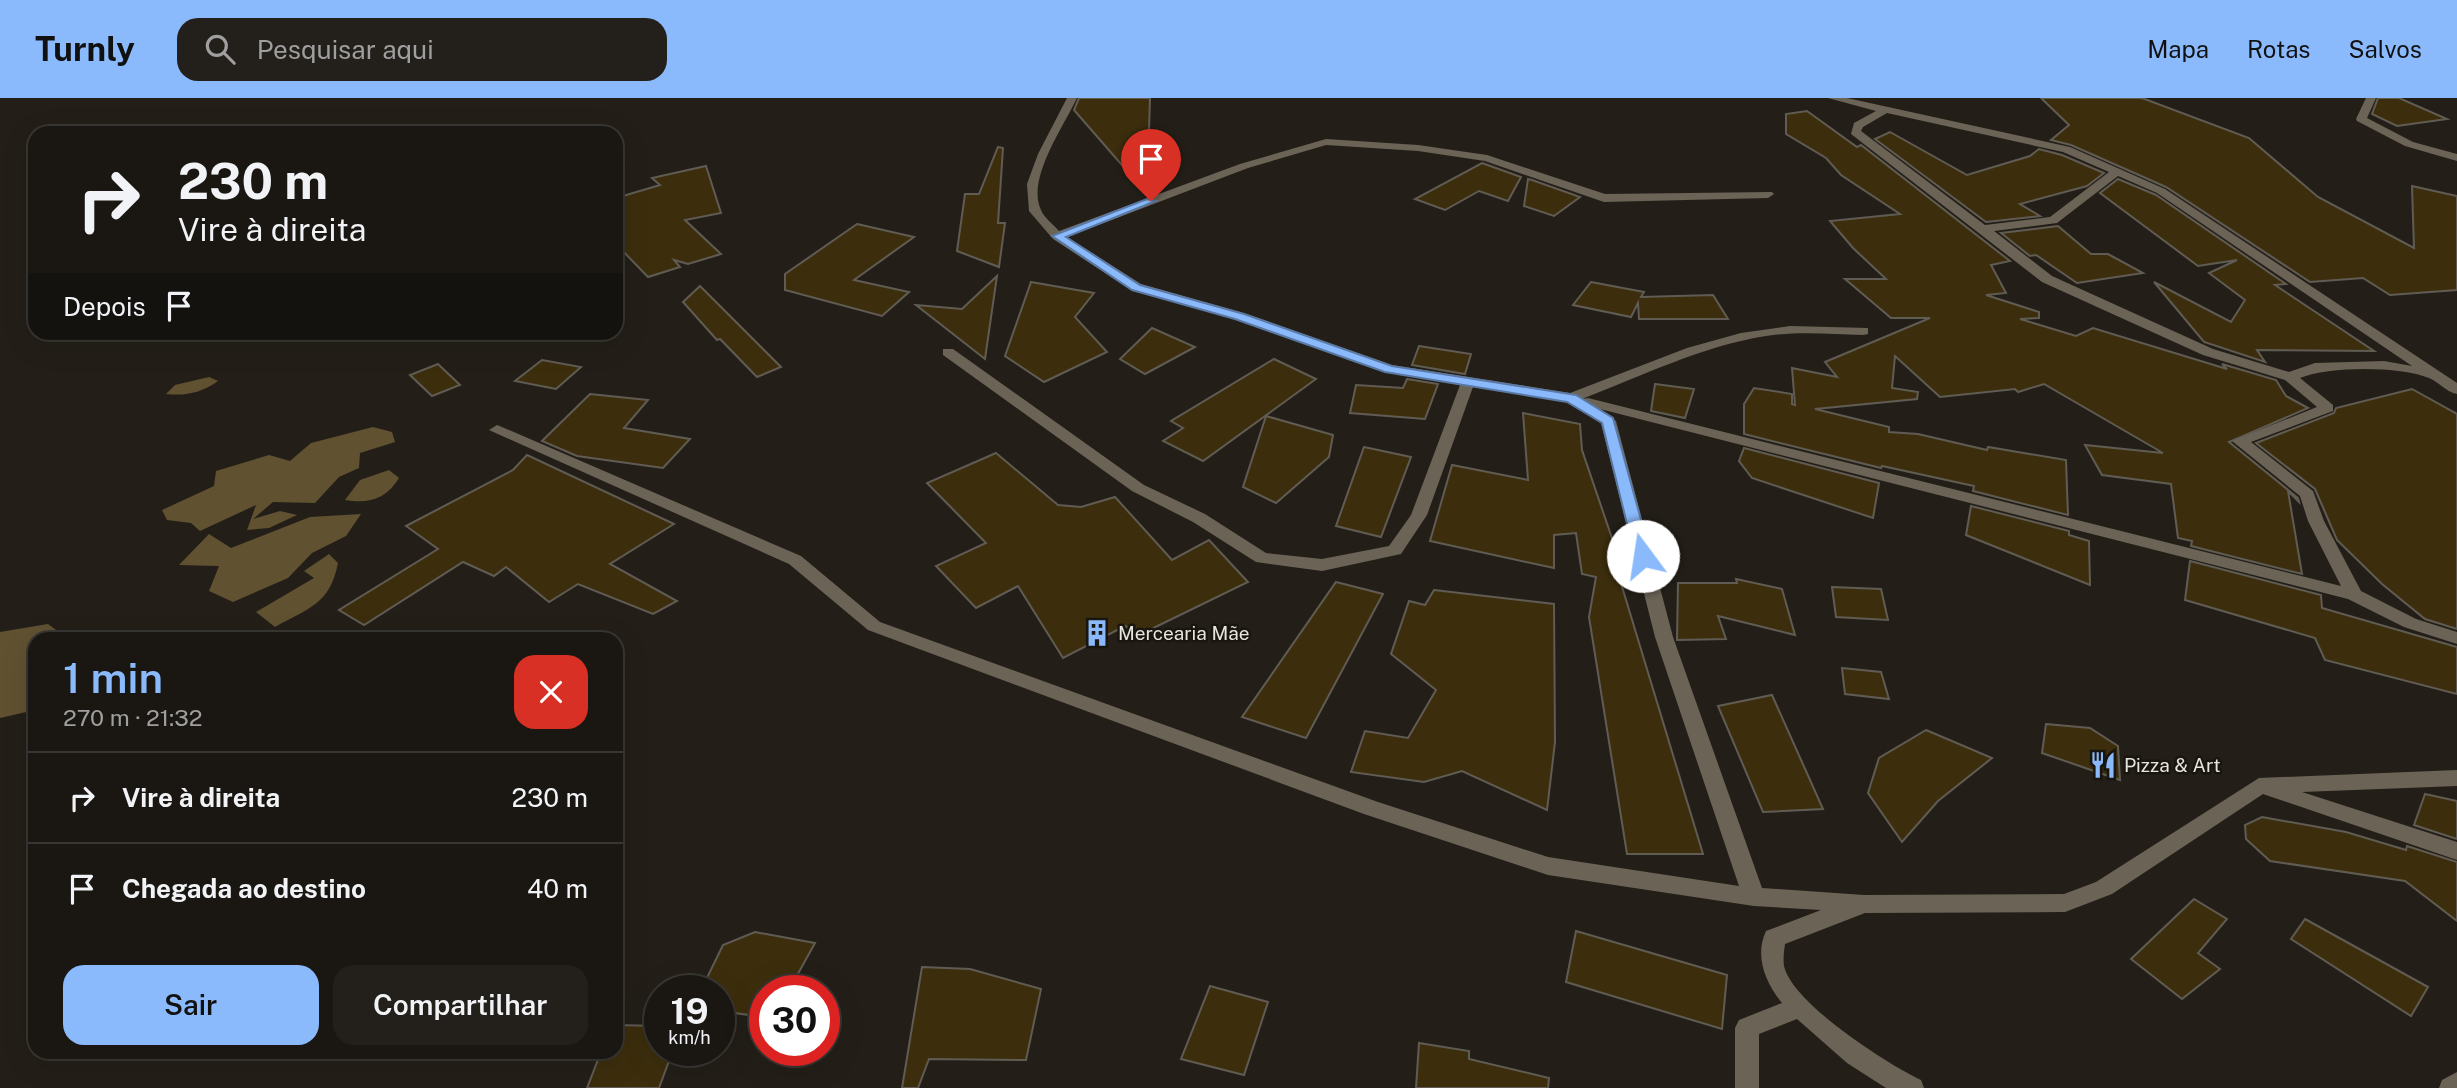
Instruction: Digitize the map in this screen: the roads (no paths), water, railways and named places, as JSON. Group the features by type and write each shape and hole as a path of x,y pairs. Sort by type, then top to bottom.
{"street":[{"path":"1072,98 1034,174 1032,189 1035,211 1058,236 1136,288 1239,316 1389,369 1571,398 2354,595 2410,623 2457,638"},
{"path":"1833,98 2066,149 2161,191 2457,390"},
{"path":"2371,98 2361,119 2409,144 2457,158"},
{"path":"1886,109 1858,125 1855,132 2047,279 2208,352 2290,377 2328,408 2240,441 2307,494 2316,521 2354,595"},
{"path":"1058,236 1244,166 1326,142 1418,148 1487,158 1604,198 1768,194"},
{"path":"1983,229 2053,220 2116,172"},
{"path":"1571,398 1699,349 1765,332 1814,329 1863,331"},
{"path":"948,352 1138,488 1199,518 1262,558 1322,565 1395,550 1419,515 1468,382"},
{"path":"2290,377 2315,367 2384,365 2457,379"},
{"path":"1571,398 1608,421 1664,637 1754,897"},
{"path":"496,430 795,561 874,626 1371,808 1548,866 1754,897 1864,904 2065,903 2104,888 2259,786 2457,778"},
{"path":"2259,786 2457,851"},
{"path":"1864,904 1774,938 1774,969 1798,1007 1890,1080 1912,1088"},
{"path":"1747,1088 1747,1028 1798,1007"},
{"path":"2451,1088 2457,1084"}],"place":[{"name":"Mercearia Mãe","path":"1097,633"},
{"name":"Pizza & Art","path":"2103,765"}]}
